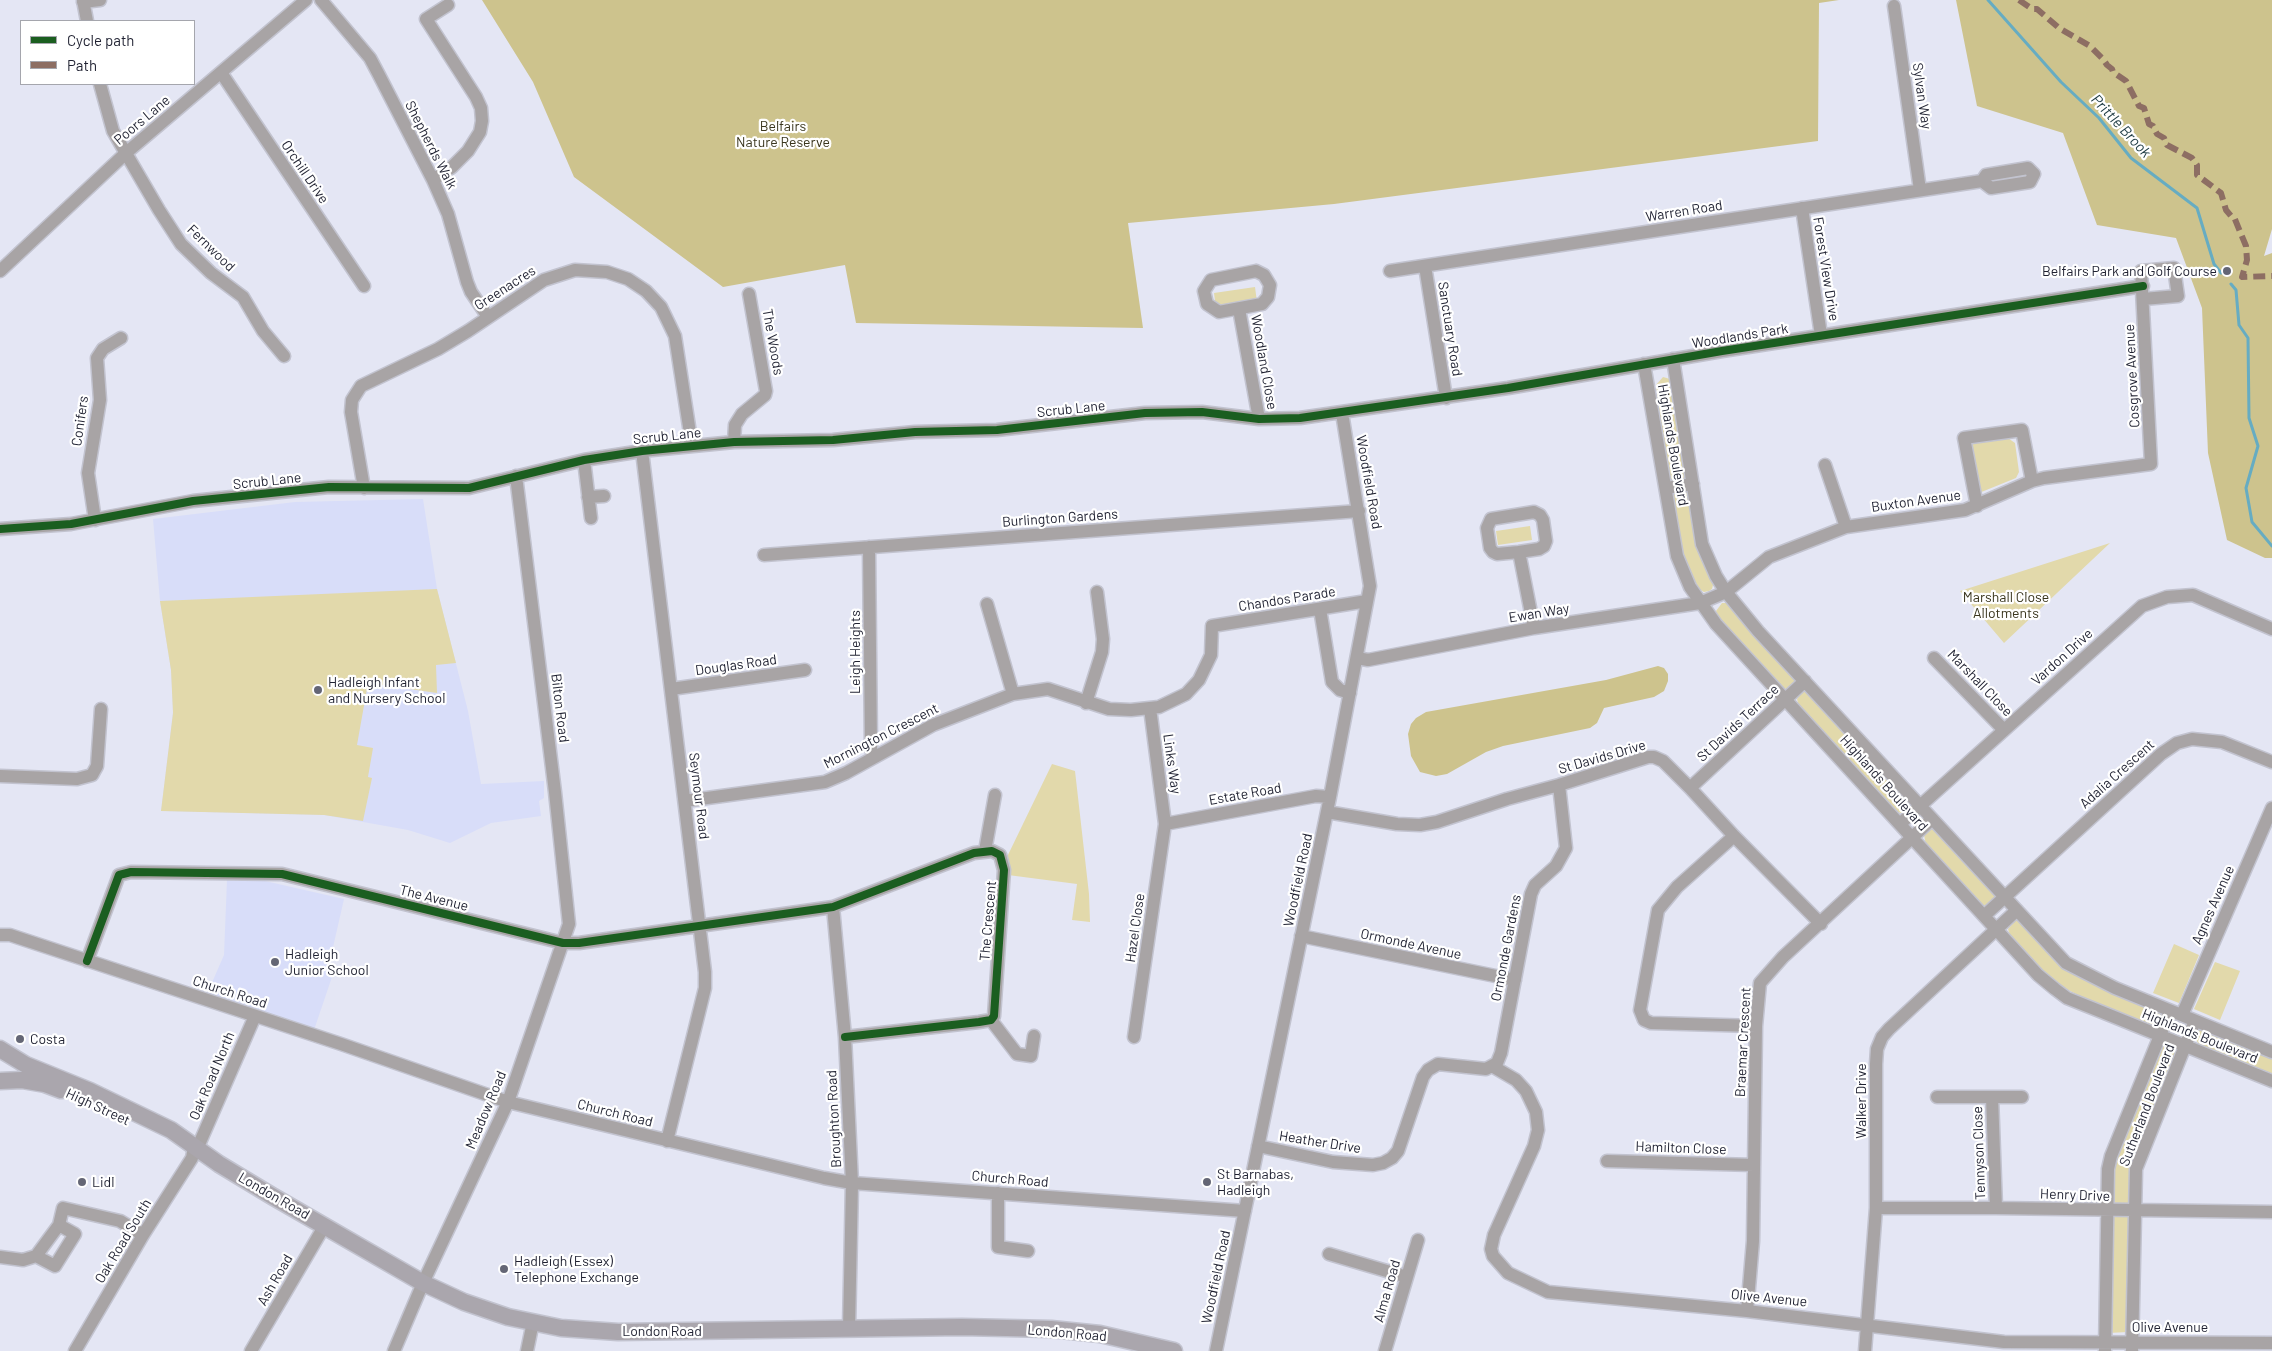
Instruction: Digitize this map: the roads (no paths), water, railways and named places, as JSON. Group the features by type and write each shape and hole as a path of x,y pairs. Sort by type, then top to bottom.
{"main road":[{"path":"0,1049 26,1065 90,1091 170,1130 196,1148"},
{"name":"High Street","path":"0,1081 22,1080 46,1084 169,1140 196,1148"},
{"path":"90,1091 92,1098 121,1113 122,1118"},
{"name":"London Road","path":"196,1148 272,1196 423,1283 464,1302 501,1316 561,1328 618,1332 962,1327 1051,1330 1100,1334 1174,1351"}],"street":[{"path":"87,20 83,1 100,0"},
{"name":"Poors Lane","path":"0,268 126,153 222,74 306,0"},
{"name":"Shepherds Walk","path":"321,0 370,58 433,180 448,214 471,292 488,317"},
{"path":"433,180 452,167 468,150 480,132 482,121 481,108 476,97 426,19 448,5"},
{"name":"Sylvan Way","path":"1894,6 1920,190"},
{"name":"Orchill Drive","path":"222,74 364,286"},
{"name":"Fernwood","path":"100,85 107,116 113,131 181,244 211,273 243,297 263,331 284,356"},
{"name":"Warren Road","path":"1390,271 1982,181"},
{"name":"Forest View Drive","path":"1802,208 1821,335"},
{"name":"Sanctuary Road","path":"1425,266 1446,398"},
{"name":"Greenacres","path":"364,488 352,412 352,400 358,390 370,380 438,349 544,280 564,272 597,270 628,279 654,298 675,336 692,446"},
{"name":"Woodland Close","path":"1256,271 1264,275 1270,285 1268,298 1262,304 1239,309 1219,312 1211,308 1204,295 1208,283 1215,278 1256,271"},
{"name":"Woodlands Park","path":"1342,413 1578,377 1644,364 1821,335 2143,292"},
{"name":"Cosgrove Avenue","path":"2143,292 2151,464"},
{"name":"The Woods","path":"734,442 735,425 742,414 765,395 766,391 749,294"},
{"name":"Woodland Close","path":"1239,309 1259,419"},
{"name":"Conifers","path":"95,520 88,472 100,400 97,358 103,349 121,338"},
{"name":"Highlands Boulevard","path":"1673,359 1702,544 1712,568 1726,592 1805,681 2066,963 2089,976 2272,1052"},
{"name":"Highlands Boulevard","path":"1644,364 1677,556 1690,587 1700,603 1739,650 2038,975 2055,989 2067,998 2272,1081"},
{"name":"Scrub Lane","path":"0,529 95,520 193,501 329,487 469,488 584,460 642,451 734,442 833,440 915,432 998,430 1145,413 1202,412 1259,419 1300,418 1342,413"},
{"name":"Woodfield Road","path":"1216,1351 1327,812 1370,586 1342,413"},
{"path":"1977,506 1964,438 2022,430 2032,481"},
{"name":"Seymour Road","path":"642,451 700,926 705,988 667,1141"},
{"path":"584,460 591,518"},
{"name":"Buxton Avenue","path":"1726,592 1769,557 1846,527 1964,510 2032,481 2151,464"},
{"path":"1824,465 1846,527"},
{"name":"Bilton Road","path":"516,476 568,907 569,924 564,942"},
{"path":"1666,488 1693,484"},
{"path":"588,497 604,496"},
{"name":"Burlington Gardens","path":"764,555 1359,511"},
{"path":"1537,513 1543,520 1545,544 1539,549 1519,552 1497,554 1493,552 1490,548 1487,525 1494,518 1537,513"},
{"name":"Leigh Heights","path":"869,547 870,749 874,756"},
{"path":"1519,552 1534,628"},
{"path":"1086,703 1102,652 1103,639 1097,592"},
{"name":"Ewan Way","path":"1357,658 1368,660 1534,628 1700,603 1726,592"},
{"name":"Vardon Drive","path":"1900,824 2142,606 2167,597 2194,595 2272,629"},
{"name":"Chandos Parade","path":"1212,626 1367,602"},
{"path":"986,604 1013,694"},
{"path":"1320,609 1332,682 1340,690 1350,693"},
{"name":"Mornington Crescent","path":"684,801 825,782 846,773 933,725 1013,694 1048,690 1086,703 1121,710 1150,708 1177,700 1199,680 1211,655 1212,626"},
{"name":"Marshall Close","path":"1934,658 2004,730"},
{"name":"Douglas Road","path":"671,689 805,670"},
{"name":"St Davids Terrace","path":"1690,788 1805,681"},
{"name":"Links Way","path":"1150,708 1165,824"},
{"path":"0,776 78,779 92,775 97,766 101,709"},
{"name":"Adalia Crescent","path":"1984,916 2161,754 2177,743 2192,739 2222,742 2272,762"},
{"name":"St Davids Drive","path":"1327,812 1397,824 1420,825 1446,820 1500,801 1648,757 1663,761 1821,924"},
{"name":"Ormonde Gardens","path":"1492,1066 1497,1063 1501,1053 1531,894 1535,885 1556,866 1566,848 1559,785"},
{"path":"833,907 974,853 985,851 995,795"},
{"name":"Estate Road","path":"1165,824 1316,796 1330,797"},
{"name":"Agnes Avenue","path":"2160,1037 2176,1013 2272,808"},
{"name":"Braemar Crescent","path":"1747,1310 1753,1242 1758,991 1764,976 1932,818"},
{"name":"Hazel Close","path":"1134,1037 1165,824"},
{"path":"1734,836 1677,887 1658,910 1640,1010 1644,1020 1651,1023 1756,1026"},
{"name":"The Crescent","path":"985,851 992,851 1000,855 1004,870 994,1016 991,1020"},
{"name":"The Avenue","path":"87,961 119,875 131,872 282,874 579,944 833,907"},
{"name":"Broughton Road","path":"833,907 845,1037 852,1183 849,1329"},
{"name":"Walker Drive","path":"1865,1351 1876,1208 1877,1049 1882,1037 2017,910"},
{"name":"Church Road","path":"0,935 10,935 508,1102 824,1178 852,1183 1245,1211"},
{"name":"Ormonde Avenue","path":"1301,936 1515,980"},
{"name":"Meadow Road","path":"394,1351 423,1283 508,1102 564,942"},
{"name":"Oak Road North","path":"196,1148 255,1016"},
{"path":"845,1037 991,1020 1017,1054 1031,1056 1034,1036"},
{"name":"Sutherland Boulevard","path":"2132,1346 2136,1169 2195,1021"},
{"name":"Sutherland Boulevard","path":"2105,1347 2106,1182 2111,1156 2160,1037"},
{"name":"Heather Drive","path":"1258,1146 1333,1162 1373,1165 1384,1163 1398,1151 1423,1077 1428,1070 1438,1064 1477,1069 1492,1066"},
{"name":"Olive Avenue","path":"1492,1066 1516,1080 1526,1091 1534,1105 1538,1121 1534,1146 1492,1242 1491,1249 1493,1256 1508,1272 1548,1292 1747,1310 1868,1324 1980,1340 2105,1347 2272,1343"},
{"name":"Tennyson Close","path":"1937,1097 2022,1097"},
{"name":"Tennyson Close","path":"1992,1097 1996,1208"},
{"name":"Oak Road South","path":"75,1351 143,1235 192,1158 196,1148"},
{"name":"Hamilton Close","path":"1607,1161 1754,1165"},
{"path":"998,1193 998,1247 1028,1251"},
{"path":"0,1257 23,1260 36,1256 59,1224 63,1208 120,1221 143,1235"},
{"name":"Henry Drive","path":"1876,1208 2272,1212"},
{"path":"36,1256 55,1266 75,1234 59,1224"},
{"name":"Ash Road","path":"251,1351 325,1225"},
{"name":"Alma Road","path":"1385,1351 1418,1240"},
{"path":"1329,1254 1407,1277"},
{"path":"527,1351 533,1322"}],"waterway":[{"name":"Prittle Brook","path":"1988,0 2061,82 2099,118 2131,158 2197,208 2214,264 2221,273"},
{"name":"Prittle Brook","path":"2231,284 2236,290 2239,325 2248,338 2249,418 2258,446 2246,488 2252,522 2272,546"}],"place":[{"name":"Belfairs Park and Golf Course","path":"2227,271"},
{"name":"Hadleigh Infant and Nursery School","path":"318,690"},
{"name":"Hadleigh Junior School","path":"275,962"},
{"name":"Costa","path":"20,1039"},
{"name":"Lidl","path":"82,1182"},
{"name":"St Barnabas, Hadleigh","path":"1207,1182"},
{"name":"Hadleigh (Essex) Telephone Exchange","path":"504,1269"}],"park label":[{"name":"Belfairs Nature Reserve","path":"783,134"},
{"name":"Marshall Close Allotments","path":"2006,606"}]}
